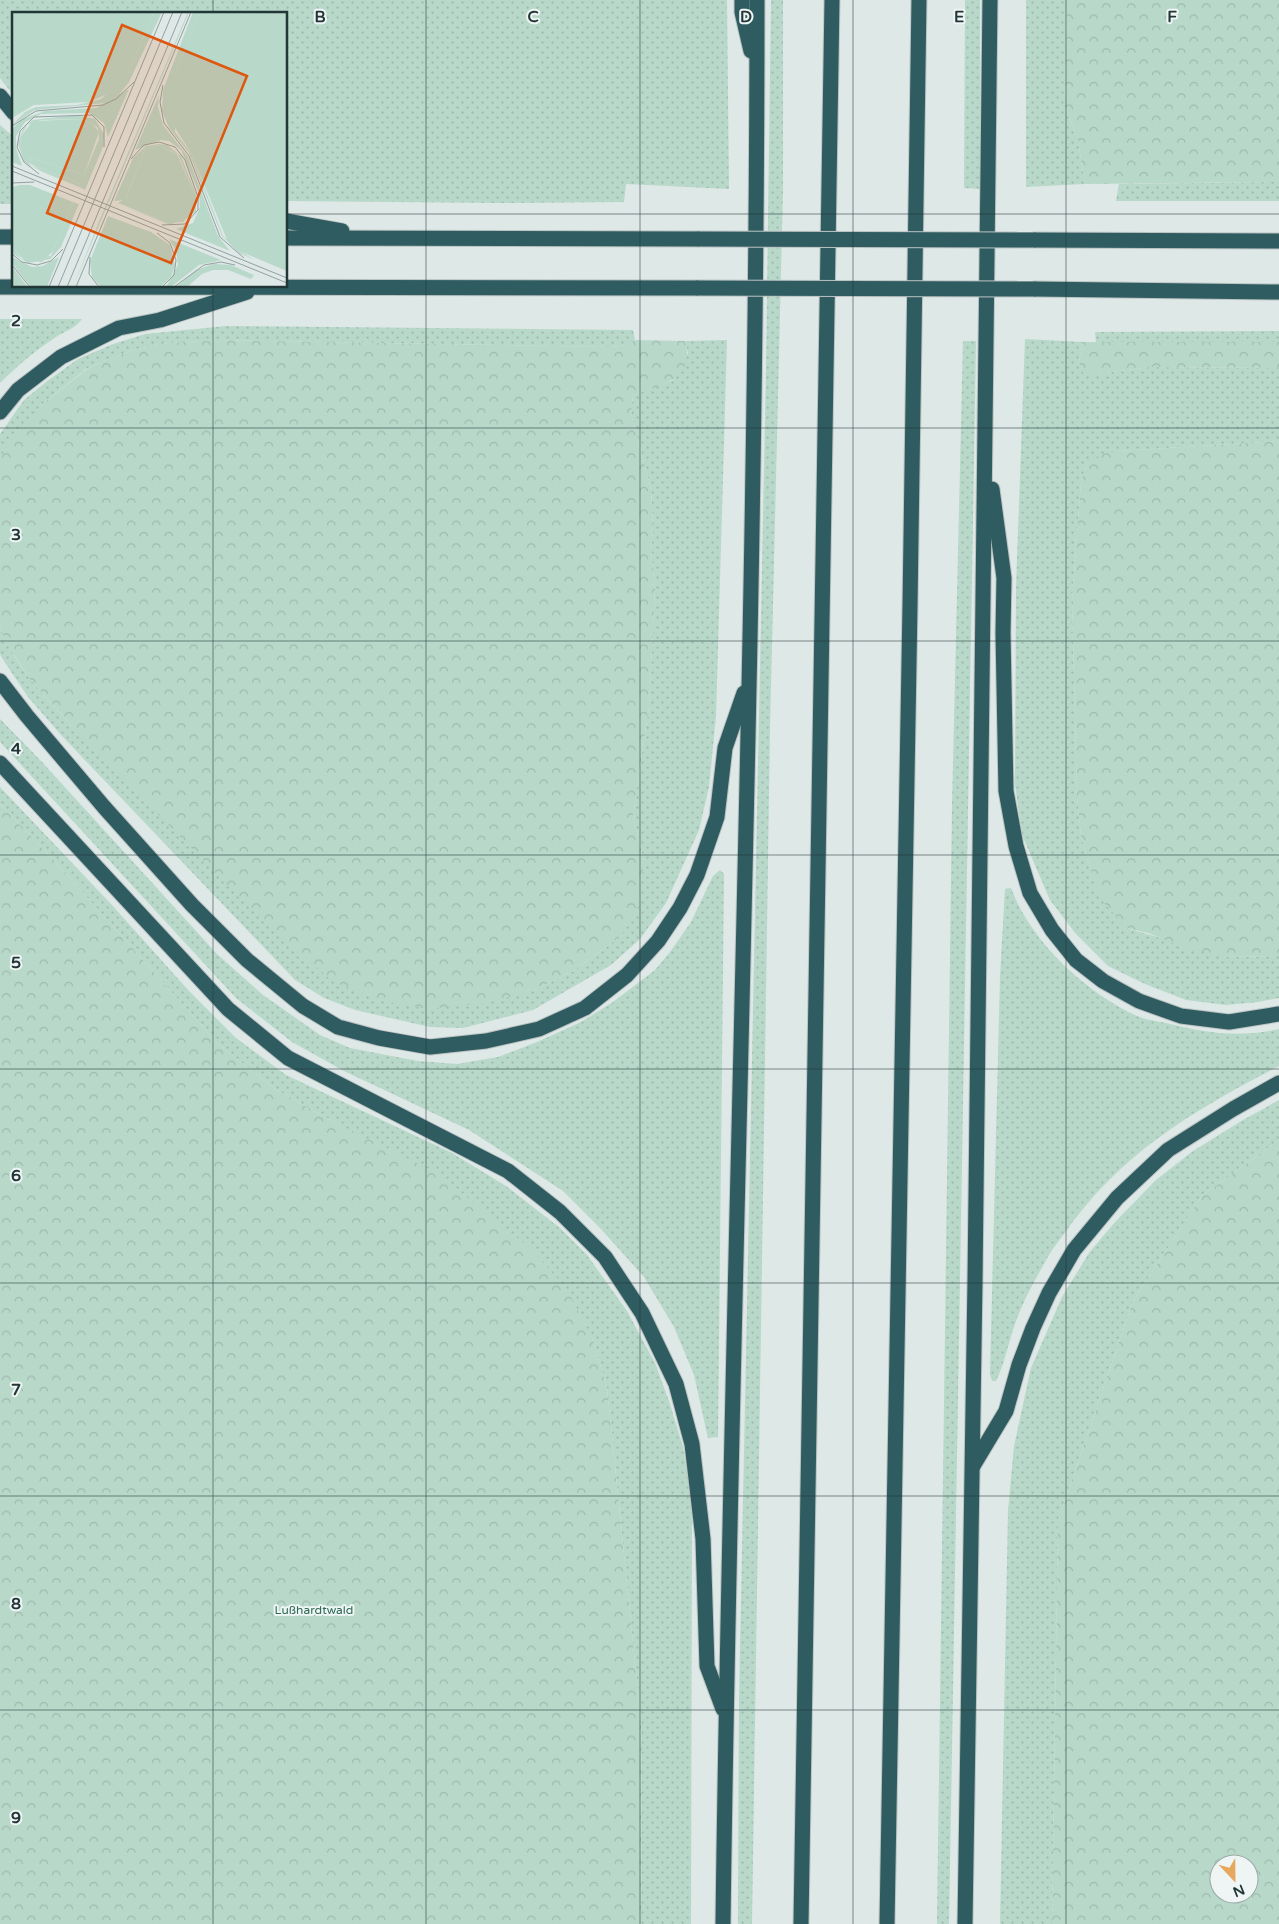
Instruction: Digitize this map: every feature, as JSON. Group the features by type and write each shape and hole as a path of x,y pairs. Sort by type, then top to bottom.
{"highway":[{"path":"742,0 742,12 757,79"},
{"path":"723,1924 749,680 757,0"},
{"path":"801,1924 832,0"},
{"path":"887,1924 910,606 918,0"},
{"path":"965,1924 990,0"},
{"path":"0,96 12,111"},
{"path":"288,221 380,238"},
{"path":"288,238 1279,241"},
{"path":"288,287 1034,289 1279,292"},
{"path":"0,412 18,390 61,357 119,328 160,320 257,288"},
{"path":"985,435 1004,578 1003,633 1006,791 1016,846 1030,893 1052,930 1076,960 1103,982 1139,1001 1181,1016 1229,1022 1279,1014"},
{"path":"0,681 26,716 104,807 192,905 247,960 303,1006 338,1027 379,1038 430,1047 486,1041 539,1029 570,1015 585,1008 627,975 658,941 680,908 693,883 709,842 717,817 725,748 749,680"},
{"path":"0,763 228,1009 280,1052 288,1058 508,1171 560,1212 605,1257 642,1312 676,1384 688,1427 692,1444 703,1538 707,1666 726,1717"},
{"path":"972,1468 1006,1411 1032,1328 1049,1293 1074,1250 1117,1198 1168,1150 1233,1108 1279,1083"}],"green space":[{"path":"0,0 727,0 729,189 626,184 624,202 288,201 288,12 12,12 12,93 0,78"},
{"path":"771,0 783,0 783,189 770,727 752,1924 738,1924 739,1699 766,372"},
{"path":"965,0 980,0 980,189 964,188"},
{"path":"1026,0 1067,0 1065,107 1078,141 1085,184 1026,187"},
{"path":"1067,0 1279,0 1279,182 1085,184 1078,141 1065,107"},
{"path":"0,125 12,135 12,204 0,204"},
{"path":"1279,182 1279,201 1116,201 1119,184"},
{"path":"0,319 82,319 74,327 34,353 0,383"},
{"path":"226,326 633,330 635,340 628,345 611,347 217,340 168,343 137,349 86,369 40,406 0,458 0,434 24,400 78,359 113,344 145,334"},
{"path":"1279,331 1279,342 1096,342 1095,332"},
{"path":"1025,339 1083,342 1079,361 1098,374 1149,367 1279,368 1279,441 1118,451 1087,465 1081,481 1072,602 1077,796 1081,836 1090,868 1126,928 1227,957 1279,956 1279,998 1226,1005 1186,1000 1145,984 1108,966 1076,934 1050,900 1022,835 1015,784 1016,587"},
{"path":"217,340 611,347 628,345 635,340 685,341 687,354 681,373 665,384 633,395 631,414 651,489 653,527 651,550 655,590 649,706 633,816 644,861 637,911 621,936 573,971 532,991 487,1003 428,1009 378,1000 332,981 247,905 72,726 32,682 6,643 0,625 0,458 11,440 40,406 87,369 137,349 168,343"},
{"path":"727,340 716,716 709,787 699,830 666,903 640,939 611,965 533,1010 463,1028 430,1027 355,1010 324,998 295,980 62,736 28,697 0,654 0,625 13,653 30,679 72,726 532,991 573,971 621,936 644,861 633,816 649,706 655,590 651,550 653,527 651,489 631,414 633,395 673,380 688,353 685,341"},
{"path":"963,341 976,341 949,1924 937,1924 952,807"},
{"path":"1083,342 1279,342 1279,368 1149,367 1098,374 1083,373 1079,361"},
{"path":"1279,441 1279,956 1227,957 1191,950 1148,933 1126,928 1100,898 1090,868 1081,836 1077,796 1072,602 1081,481 1087,465 1103,454 1118,451"},
{"path":"0,719 42,762 217,954 263,995 320,1035 350,1048 418,1061 457,1064 498,1057 581,1022 613,1002 655,970 691,922 713,876 720,870 724,874 718,1437 708,1438 694,1375 674,1327 644,1277 601,1229 563,1191 469,1130 344,1071 292,1042 236,998 0,742"},
{"path":"0,787 111,904 189,991 236,1038 286,1075 452,1153 506,1186 560,1228 587,1255 627,1311 655,1363 669,1401 683,1447 692,1500 691,1924 641,1924 642,1731 607,1387 592,1338 338,1124 275,1089 218,1044 51,857 0,804"},
{"name":"Lußhardtwald","path":"0,804 51,857 218,1044 275,1089 338,1124 437,1173 530,1248 566,1288 592,1338 607,1387 642,1731 641,1924 0,1924"},
{"path":"1011,888 1020,908 1046,946 1080,979 1117,1006 1140,1017 1209,1032 1236,1034 1279,1029 1279,1066 1217,1099 1161,1136 1109,1180 1086,1205 1051,1251 1018,1316 996,1381 992,1381 990,1374 1000,977 1005,889"},
{"path":"1279,1100 1279,1140 1202,1196 1133,1301 1058,1521 1052,1924 1000,1924 1008,1511 1014,1446 1031,1368 1062,1297 1089,1253 1115,1222 1156,1180 1193,1151"},
{"path":"1279,1140 1279,1924 1052,1924 1058,1521 1133,1301 1202,1196"}]}
